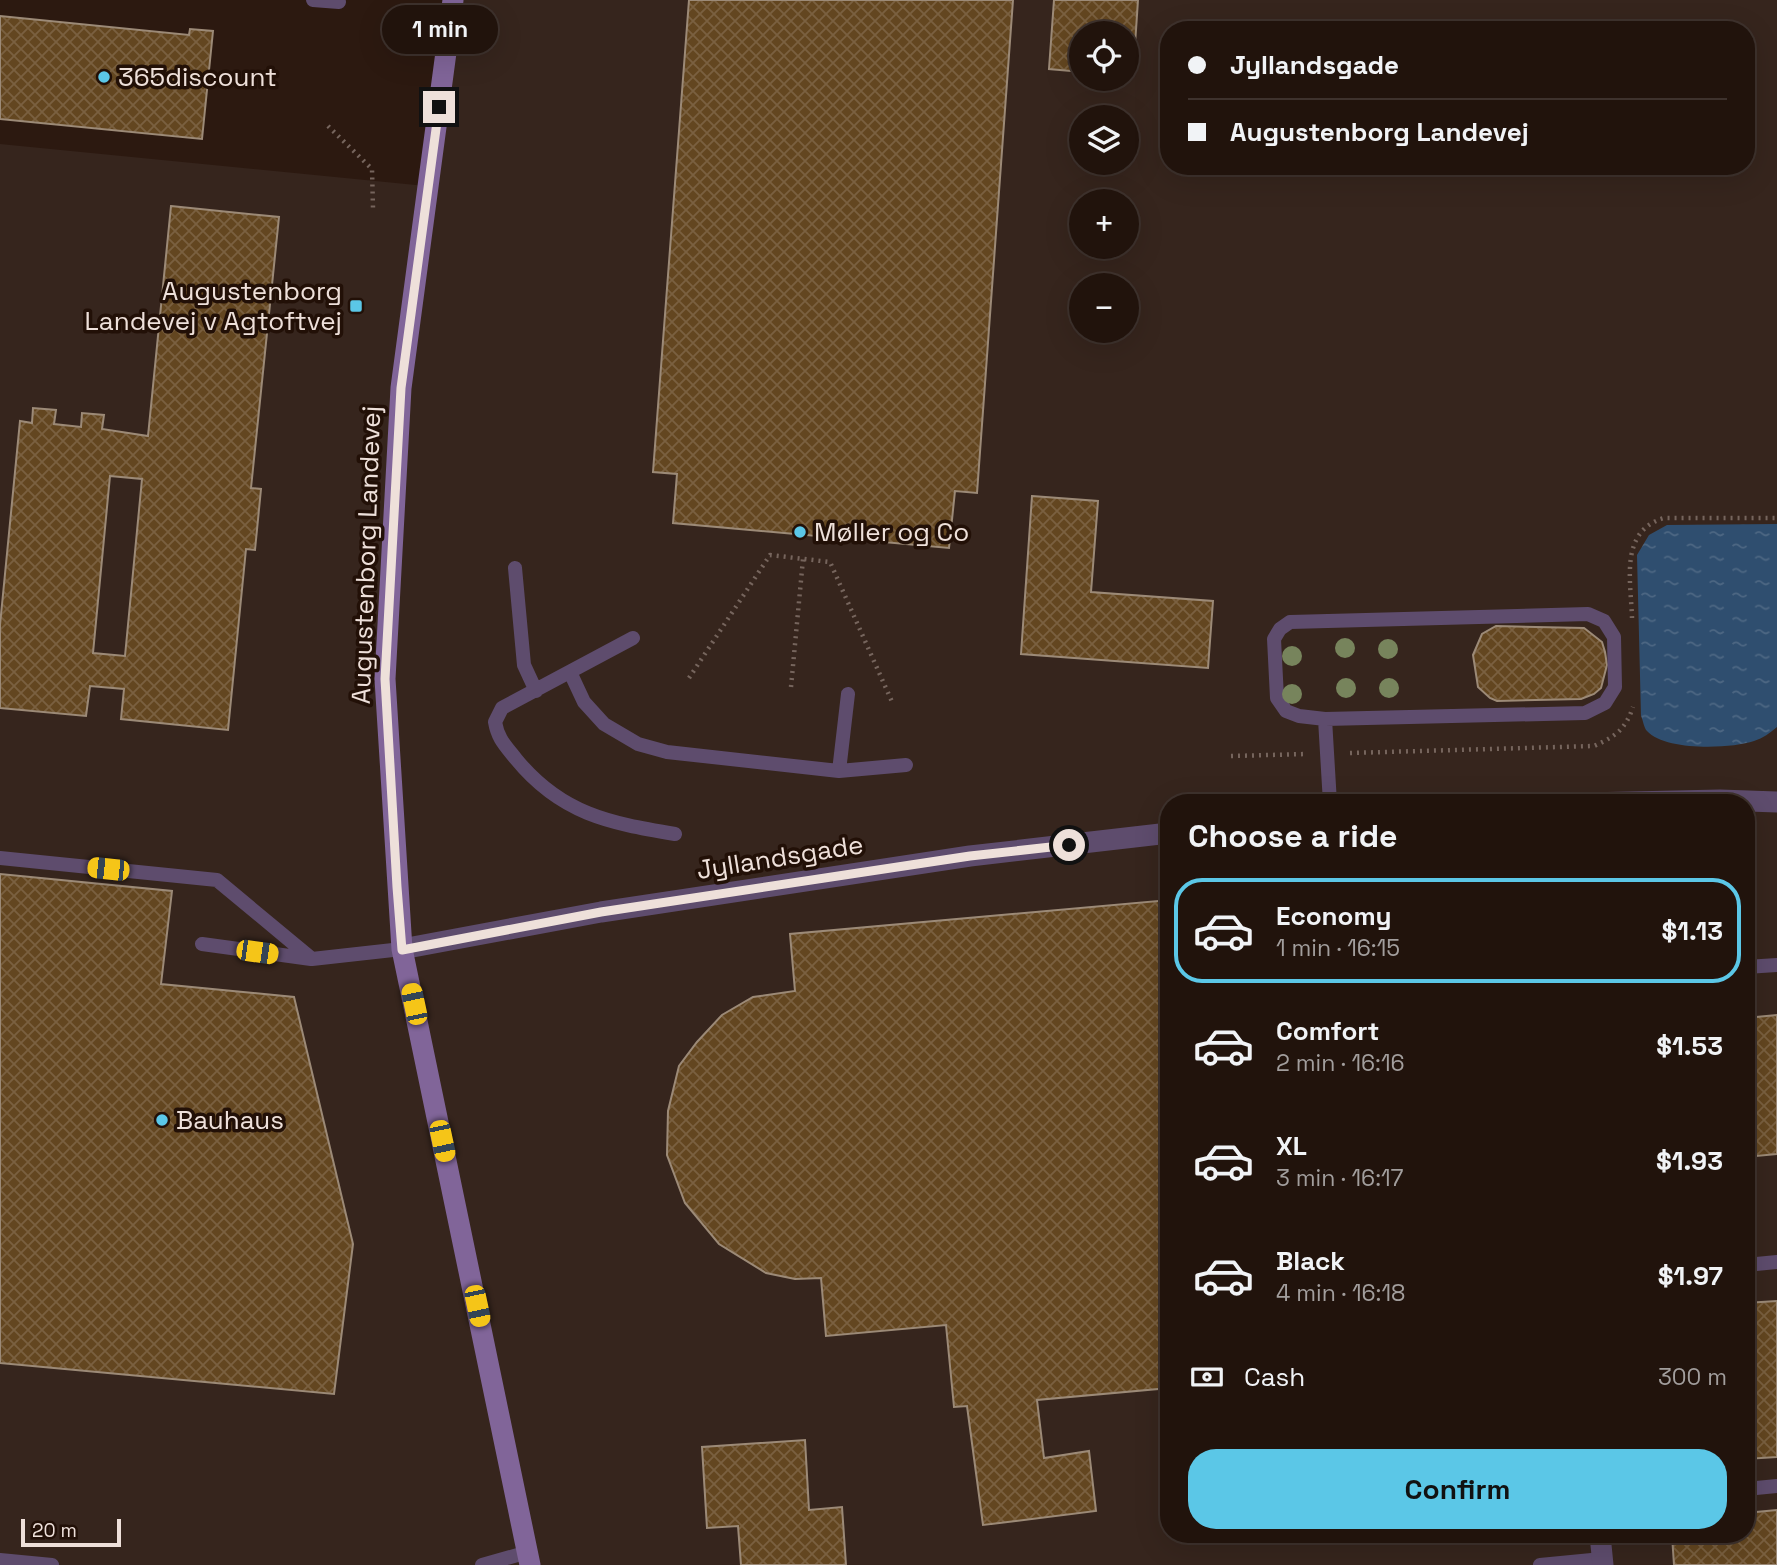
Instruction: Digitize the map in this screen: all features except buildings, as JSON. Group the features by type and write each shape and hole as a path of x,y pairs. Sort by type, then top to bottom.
{"street":[{"name":"Augustenborg Landevej","path":"453,0 401,388 386,665 402,950 529,1559"},
{"path":"1755,801 1777,802"},
{"name":"Jyllandsgade","path":"402,950 601,912 970,856 1160,834"},
{"path":"1601,1543 1603,1562"}],"lane":[{"path":"313,0 339,2"},
{"path":"515,568 524,665 536,691"},
{"path":"1588,614 1604,621 1614,637 1615,687 1605,703 1586,713 1325,719 1298,716 1286,711 1278,698 1274,639 1280,629 1290,622 1588,614"},
{"path":"633,638 502,708 495,722 498,737 533,780 579,811 622,825 675,834"},
{"path":"570,672 584,702 604,724 638,744 667,752 839,771 906,765"},
{"path":"839,771 848,694"},
{"path":"1325,719 1329,794"},
{"path":"0,858 217,880 312,959"},
{"path":"202,944 312,959 402,950"},
{"path":"1755,966 1777,965"},
{"path":"1755,1264 1777,1262"},
{"path":"1755,1488 1777,1486"},
{"path":"482,1565 529,1559"},
{"path":"0,1560 52,1565"},
{"path":"1540,1565 1603,1562"}],"path":[{"path":"328,126 372,169 373,208"},
{"path":"1632,625 1631,547 1643,528 1664,518 1777,518"},
{"path":"689,678 770,555 830,562 893,704"},
{"path":"791,687 803,559"},
{"path":"1231,756 1594,746 1609,739 1627,724 1634,704"}],"shaded area":[{"path":"463,0 1777,0 1777,1565 0,1565 0,144 436,187"}],"water":[{"path":"1777,524 1777,727 1757,740 1730,746 1698,747 1656,738 1646,730 1641,716 1637,555 1649,535 1667,525"}],"place":[{"name":"365discount","path":"104,77"},
{"name":"Augustenborg Landevej v Agtoftvej","path":"356,306"},
{"name":"Møller og Co","path":"800,532"},
{"name":"Bauhaus","path":"162,1120"}],"route":[{"path":"439,107 401,388 385,679 402,950 601,912 970,856 1069,845"}]}
